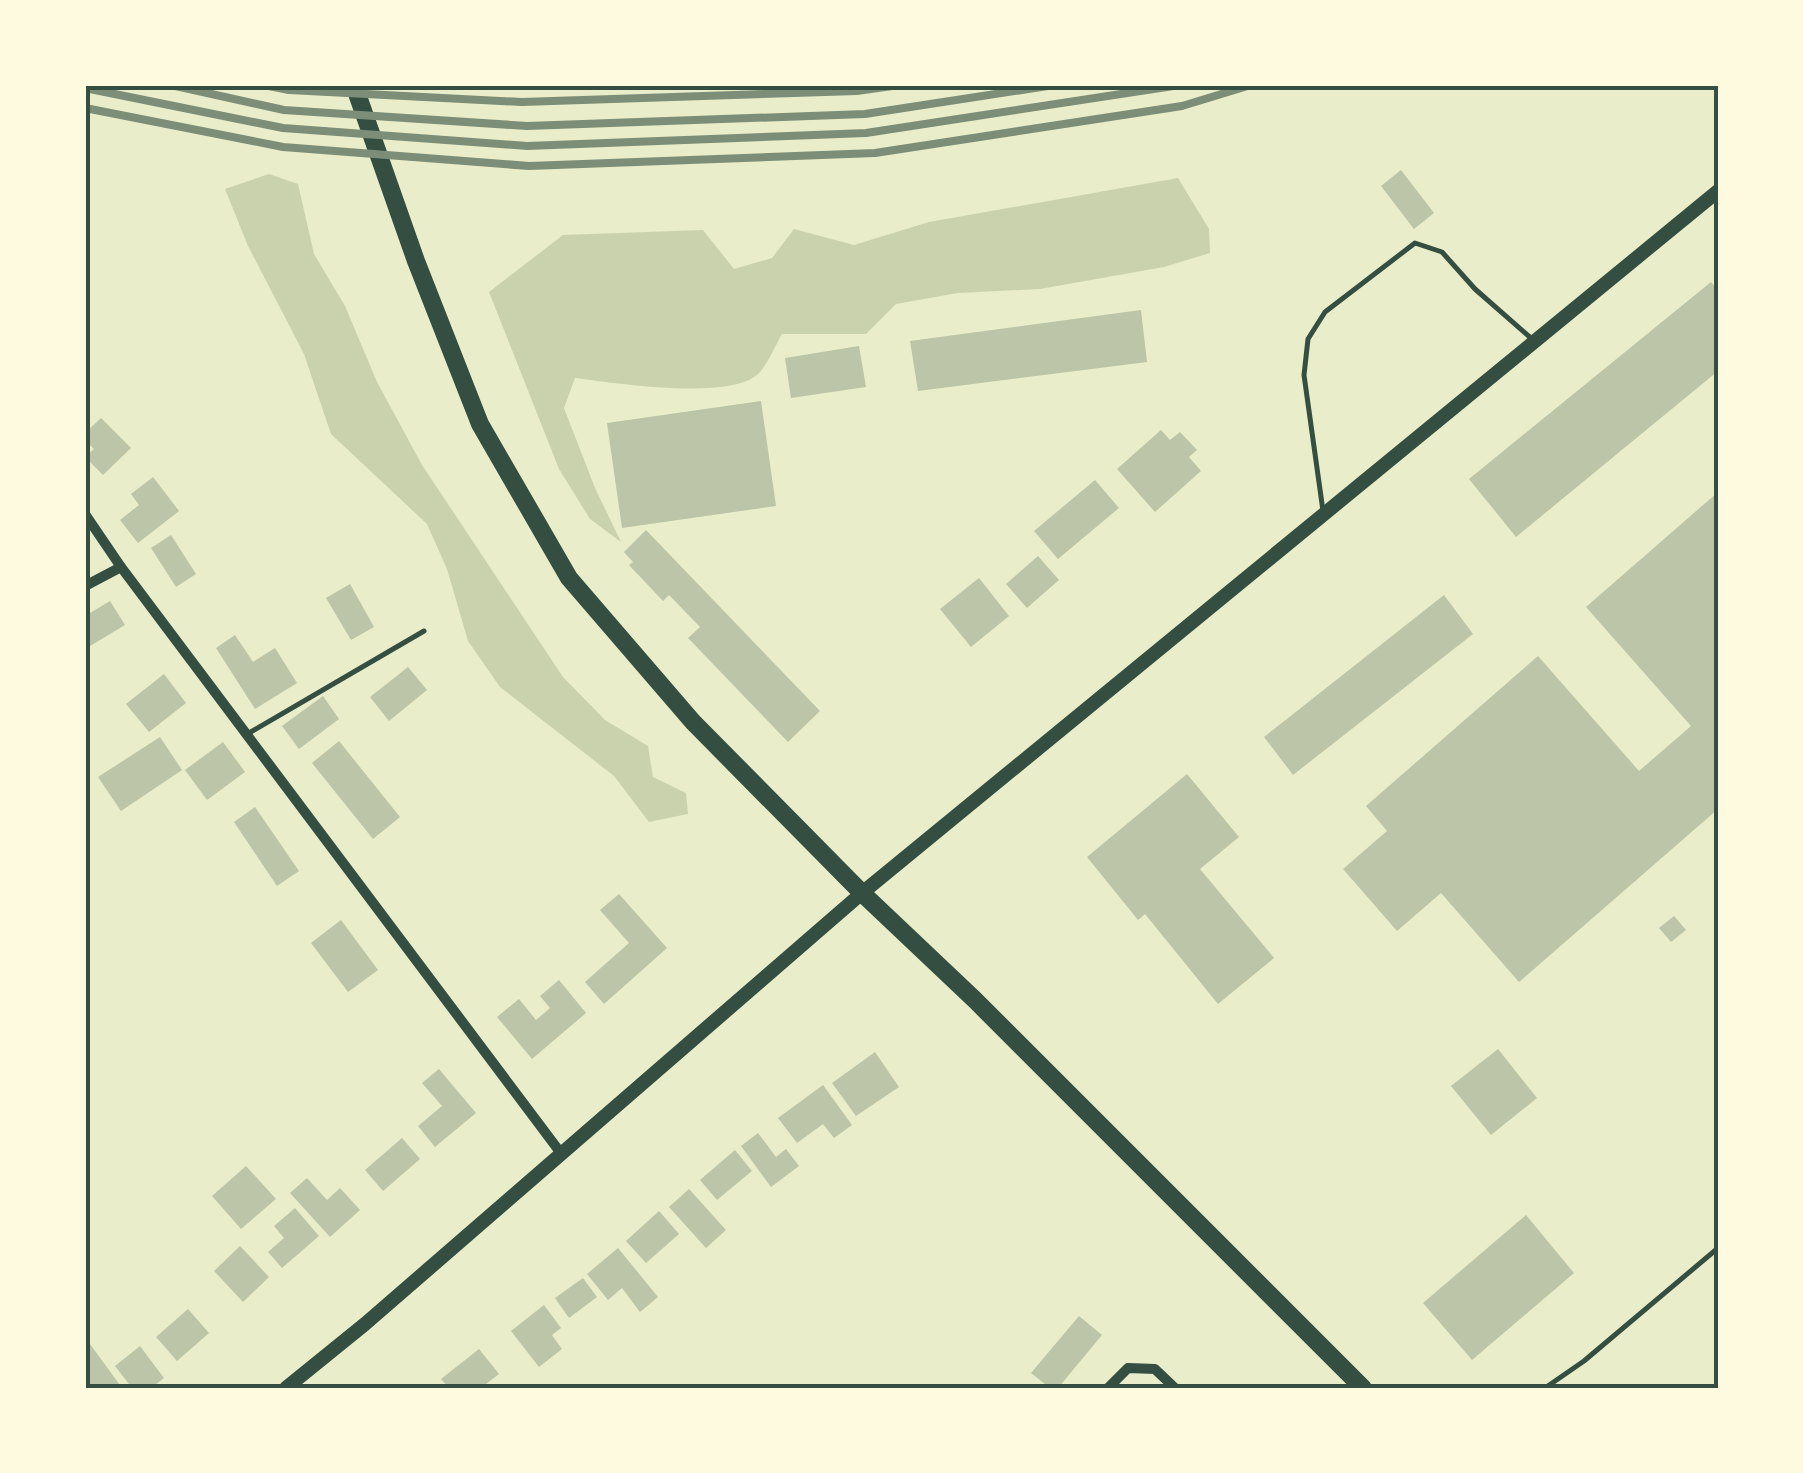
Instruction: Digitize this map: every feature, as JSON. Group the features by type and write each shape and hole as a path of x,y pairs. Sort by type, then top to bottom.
{"highway":[{"path":"354,85 416,261 480,424 569,578 692,722 1364,1388"}],"street":[{"path":"286,1388 862,893 1718,192"},
{"path":"85,514 560,1152"},
{"path":"85,586 121,567"},
{"path":"1108,1388 1128,1368 1155,1369 1174,1388"}],"lane":[{"path":"1324,514 1304,375 1308,339 1325,312 1415,243 1442,252 1475,289 1535,341"},
{"path":"246,734 424,631"},
{"path":"1545,1388 1584,1362 1718,1248"}],"green space":[{"path":"269,174 298,184 314,254 345,306 377,382 422,465 563,677 605,720 648,746 653,777 686,793 688,814 649,822 614,776 500,687 468,641 447,569 427,524 331,434 304,354 248,246 225,189"},
{"path":"1178,178 1209,229 1210,253 1164,267 1040,289 958,293 896,304 866,334 782,334 758,374 723,387 670,388 575,378 564,408 621,542 590,519 559,469 489,292 563,235 703,230 734,269 772,258 794,229 854,245 929,222"}],"building":[{"path":"1401,170 1434,213 1414,229 1381,186"},
{"path":"1711,282 1718,290 1718,371 1516,537 1469,479"},
{"path":"1141,310 1147,362 918,391 910,341"},
{"path":"859,346 866,387 791,398 785,358"},
{"path":"761,401 776,506 622,528 607,423"},
{"path":"101,418 131,448 103,475 85,457 94,449 85,440 85,433"},
{"path":"1161,430 1170,440 1180,432 1197,450 1189,457 1201,471 1155,512 1117,469"},
{"path":"153,477 179,511 138,543 120,520 139,505 131,494"},
{"path":"1095,480 1119,508 1058,559 1034,531"},
{"path":"1718,492 1718,809 1519,982 1441,893 1397,931 1343,869 1387,831 1366,806 1538,656 1639,771 1691,726 1586,607"},
{"path":"646,530 820,711 788,742 688,638 700,627 669,595 663,601 629,565 633,562 624,552"},
{"path":"171,535 196,574 176,587 151,548"},
{"path":"1038,556 1059,580 1027,608 1006,584"},
{"path":"979,578 1009,616 971,647 940,609"},
{"path":"350,584 374,627 351,640 326,598"},
{"path":"1444,595 1473,634 1293,775 1264,737"},
{"path":"110,601 125,625 85,649 85,616"},
{"path":"235,635 253,662 275,648 297,683 255,709 216,648"},
{"path":"408,667 427,690 389,721 370,697"},
{"path":"164,674 186,703 149,732 126,704"},
{"path":"323,696 339,719 299,749 282,726"},
{"path":"160,737 182,770 121,811 98,777"},
{"path":"339,741 400,817 373,839 312,763"},
{"path":"223,742 245,772 207,800 185,770"},
{"path":"1187,774 1239,837 1200,869 1274,958 1218,1004 1145,914 1138,920 1087,857"},
{"path":"255,807 299,871 277,886 234,822"},
{"path":"619,894 667,948 604,1004 585,982 629,943 600,910"},
{"path":"1674,916 1686,930 1671,942 1659,928"},
{"path":"341,920 378,970 348,992 311,943"},
{"path":"559,980 586,1013 532,1059 497,1017 519,999 536,1020 550,1008 540,996"},
{"path":"1498,1049 1537,1098 1491,1135 1451,1086"},
{"path":"875,1052 899,1087 856,1116 832,1083"},
{"path":"439,1069 476,1113 435,1147 418,1126 442,1106 422,1083"},
{"path":"823,1085 852,1125 834,1138 823,1124 797,1143 778,1118"},
{"path":"758,1133 776,1157 786,1149 799,1166 771,1187 741,1146"},
{"path":"402,1138 420,1159 383,1191 365,1170"},
{"path":"735,1150 752,1171 717,1200 700,1180"},
{"path":"246,1166 276,1199 241,1229 212,1196"},
{"path":"307,1178 327,1200 340,1188 360,1210 330,1237 290,1193"},
{"path":"689,1189 726,1230 706,1248 669,1207"},
{"path":"295,1208 319,1236 282,1268 268,1252 284,1238 274,1226"},
{"path":"659,1211 679,1234 646,1263 626,1241"},
{"path":"1526,1215 1574,1273 1472,1360 1423,1303"},
{"path":"240,1246 269,1277 243,1302 214,1271"},
{"path":"618,1248 658,1297 640,1312 622,1288 608,1300 587,1274"},
{"path":"583,1278 597,1297 569,1318 555,1298"},
{"path":"544,1305 561,1328 552,1335 562,1349 539,1367 511,1331"},
{"path":"188,1309 209,1333 177,1361 156,1337"},
{"path":"1079,1316 1102,1335 1058,1388 1050,1388 1031,1373"},
{"path":"90,1344 122,1388 85,1388 85,1348"},
{"path":"140,1346 164,1378 151,1388 132,1388 115,1366"},
{"path":"479,1349 499,1374 481,1388 449,1388 441,1379"}],"railway":[{"path":"171,85 284,110 527,126 865,114 1054,85"},
{"path":"264,85 289,90 522,102 857,91 899,85"},
{"path":"85,88 283,128 527,146 866,133 1180,85"},
{"path":"85,108 283,147 529,166 875,153 1182,106 1251,85"}]}
